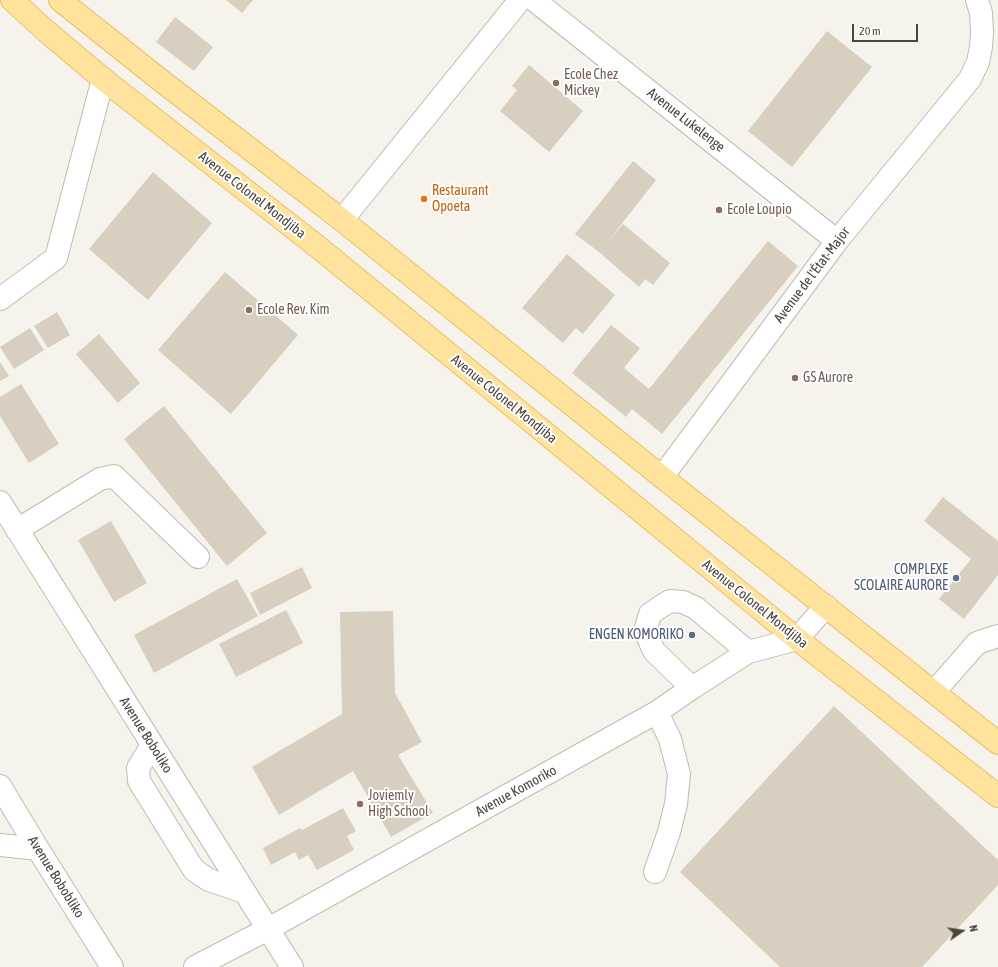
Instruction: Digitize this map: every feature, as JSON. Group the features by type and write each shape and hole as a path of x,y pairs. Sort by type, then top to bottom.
{"main road":[{"name":"Avenue Colonel Mondjiba","path":"12,0 46,31 103,78 318,247 797,639 998,796"},
{"path":"60,0 159,79 342,220 662,477 998,743"}],"street":[{"path":"342,220 520,0"},
{"name":"Avenue Lukelenge","path":"534,0 837,241"},
{"name":"Avenue de l'État-Major","path":"662,477 837,241 970,78 978,62 981,48 981,13 977,0"},
{"path":"0,299 56,258 103,78"},
{"path":"17,530 100,479 114,476 198,556"},
{"name":"Avenue Boboliko","path":"0,502 292,967"},
{"path":"692,688 654,651 645,631 650,614 660,607 670,601 682,602 696,608 748,652"},
{"path":"797,639 826,606"},
{"path":"934,692 977,643 998,636"},
{"name":"Avenue Komoriko","path":"195,967 268,929 657,712 748,652 797,639"},
{"path":"655,872 669,832 676,804 679,774 670,738 657,712"},
{"path":"152,745 138,768 139,781 194,870 208,880 244,892"},
{"name":"Avenue Bobobliko","path":"0,786 112,967"},
{"path":"0,845 38,849"}],"building":[{"path":"226,0 253,0 242,13"},
{"path":"175,17 213,47 194,71 156,42"},
{"path":"827,31 872,67 792,167 748,131"},
{"path":"529,65 583,111 549,152 500,111 517,90 512,86"},
{"path":"633,161 656,180 606,244 623,224 670,263 653,285 645,279 639,287 599,252 575,234"},
{"path":"153,172 212,223 148,300 89,249"},
{"path":"768,241 798,266 662,434 632,409 626,417 572,373 611,325 640,348 624,368 649,389"},
{"path":"567,254 615,295 583,334 576,328 563,343 522,308"},
{"path":"225,272 298,335 231,414 158,350"},
{"path":"57,312 70,335 48,348 34,326"},
{"path":"30,328 44,350 14,369 0,347"},
{"path":"99,334 140,383 118,403 76,354"},
{"path":"0,362 9,376 0,381"},
{"path":"21,384 59,444 29,463 0,416 0,397"},
{"path":"164,406 267,533 227,566 124,439"},
{"path":"943,497 998,541 998,575 964,619 939,599 971,559 924,521"},
{"path":"111,521 147,583 114,602 78,540"},
{"path":"302,567 312,588 260,615 250,593"},
{"path":"237,579 258,616 154,673 134,635"},
{"path":"286,610 303,643 236,677 219,644"},
{"path":"393,611 395,693 422,742 398,755 433,813 391,837 353,771 279,815 252,767 342,714 340,612"},
{"path":"834,706 998,860 998,885 922,967 780,967 680,872"},
{"path":"343,808 356,831 347,836 354,850 317,870 308,855 299,860 295,852 271,865 263,848 300,828 302,830"}],"place":[{"name":"Ecole Chez Mickey","path":"556,83"},
{"name":"Restaurant Opoeta","path":"424,199"},
{"name":"Ecole Loupio","path":"719,210"},
{"name":"Ecole Rev. Kim","path":"249,310"},
{"name":"GS Aurore","path":"795,378"},
{"name":"COMPLEXE SCOLAIRE AURORE","path":"956,578"},
{"name":"ENGEN KOMORIKO","path":"692,635"},
{"name":"Joviemly High School","path":"360,804"}]}
